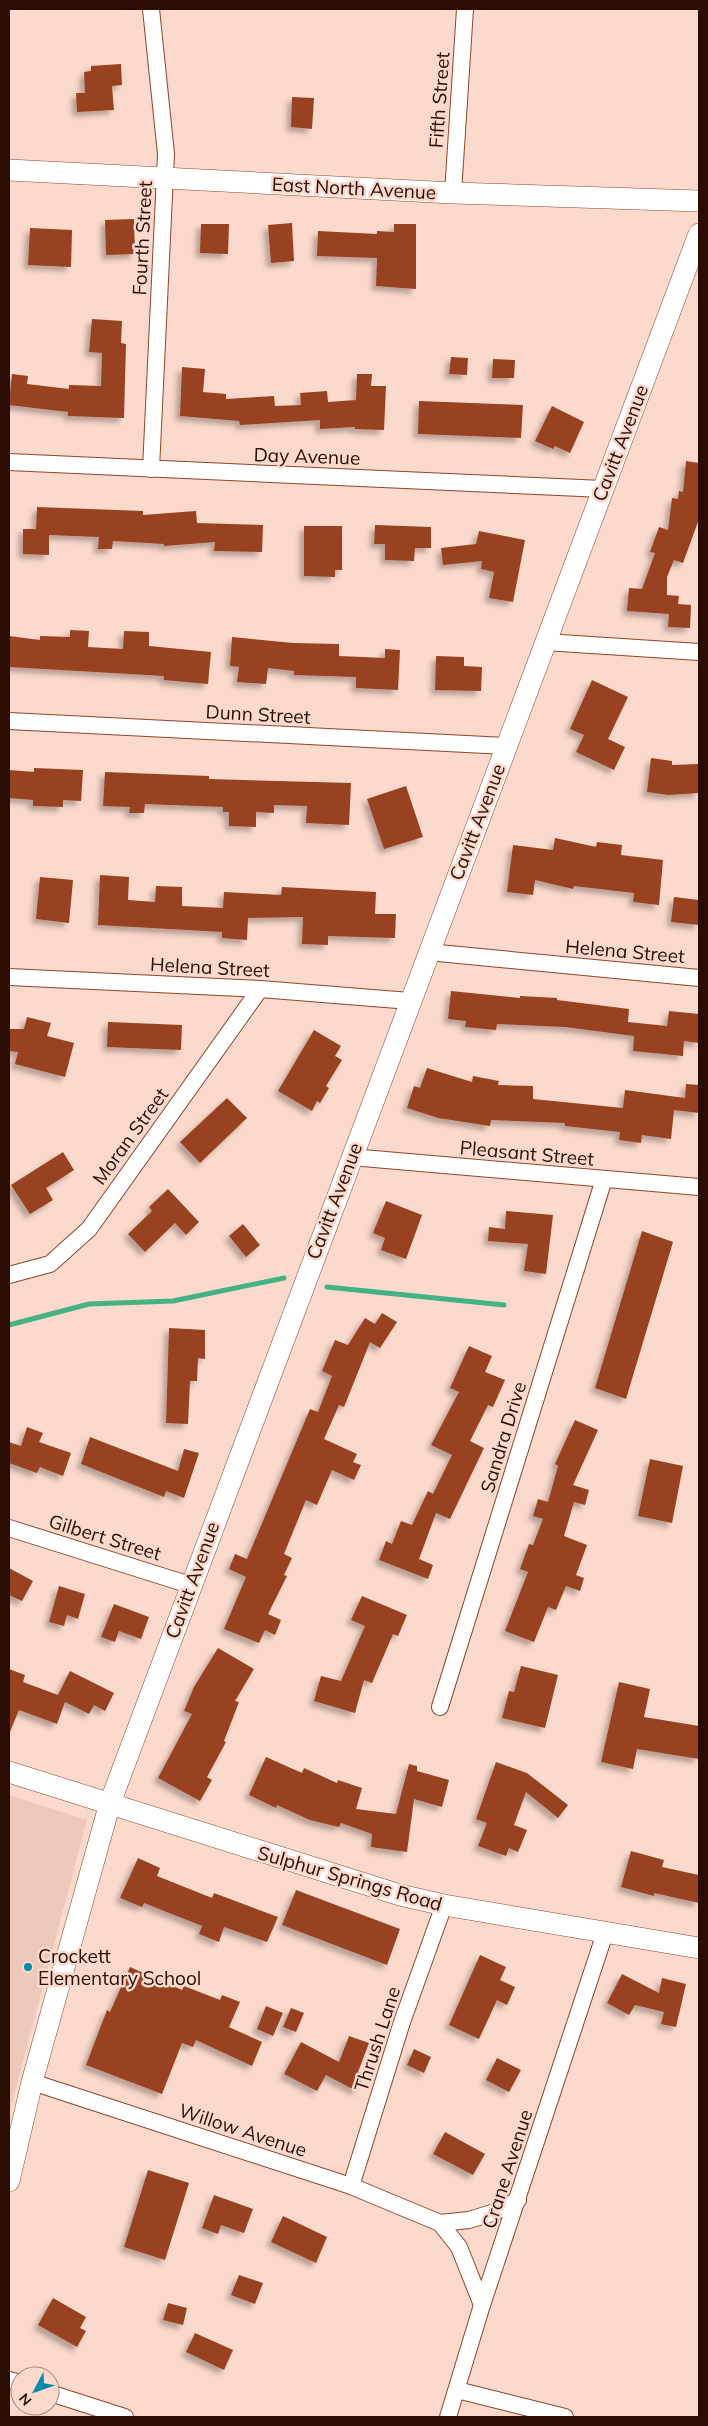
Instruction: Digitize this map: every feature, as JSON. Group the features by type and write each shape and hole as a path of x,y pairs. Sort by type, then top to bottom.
{"street":[{"name":"Fourth Street","path":"151,9 166,154 151,469"},
{"name":"Fifth Street","path":"453,193 466,9"},
{"name":"East North Avenue","path":"9,170 453,193 699,201"},
{"name":"Cavitt Avenue","path":"9,2181 32,2082 110,1803 190,1585 699,234"},
{"name":"Day Avenue","path":"9,462 603,489"},
{"path":"545,642 699,652"},
{"name":"Dunn Street","path":"9,721 506,746"},
{"name":"Helena Street","path":"428,952 699,978"},
{"name":"Helena Street","path":"9,977 260,989 410,1001"},
{"name":"Moran Street","path":"9,1275 50,1264 89,1229 260,989"},
{"name":"Pleasant Street","path":"351,1157 699,1187"},
{"name":"Sandra Drive","path":"440,1707 604,1179"},
{"name":"Gilbert Street","path":"9,1528 190,1585"},
{"name":"Sulphur Springs Road","path":"9,1772 352,1882 444,1905 699,1948"},
{"name":"Thrush Lane","path":"351,2186 402,2022 444,1905"},
{"name":"Crane Avenue","path":"448,2417 482,2305 605,1933"},
{"name":"Willow Avenue","path":"32,2082 351,2186 440,2223 459,2246 482,2305"},
{"name":"Willow Avenue","path":"440,2223 469,2220 495,2212 518,2200"},
{"path":"457,2390 565,2417"},
{"path":"60,2396 125,2417"}],"shaded area":[{"name":"Crockett Elementary School","path":"9,1795 87,1820 9,2114"}],"building":[{"path":"121,64 122,85 112,86 114,110 77,112 76,93 85,93 84,72 91,71 91,66"},
{"path":"292,97 314,98 312,129 291,127"},
{"path":"134,219 135,254 106,255 105,220"},
{"path":"292,223 294,261 271,263 268,225"},
{"path":"201,224 229,224 228,254 200,253"},
{"path":"394,224 416,224 416,289 376,286 377,258 317,256 318,231 377,234 377,231 394,232"},
{"path":"30,228 72,230 71,267 28,265"},
{"path":"92,319 122,321 121,343 126,344 124,418 68,416 68,412 9,405 12,374 28,376 27,384 69,389 69,385 101,386 102,353 89,352"},
{"path":"451,357 468,358 467,375 449,374"},
{"path":"493,359 515,360 514,378 492,378"},
{"path":"182,367 205,369 203,392 226,394 226,399 274,396 275,406 301,405 300,393 327,391 328,402 356,400 357,374 372,374 371,386 386,386 384,430 355,429 355,427 320,429 320,420 240,425 239,421 180,416"},
{"path":"419,401 523,405 521,438 418,434"},
{"path":"552,406 584,422 570,453 555,446 553,449 535,441"},
{"path":"686,461 699,463 699,519 683,563 674,560 667,577 667,595 679,596 678,604 691,605 690,628 668,627 669,614 627,611 629,588 642,589 655,553 650,552 659,527 668,530 672,498 678,499 679,491 683,492"},
{"path":"37,507 143,511 143,515 196,511 197,523 263,525 262,552 214,551 215,542 164,546 164,544 113,541 112,549 98,549 99,537 49,535 49,555 23,554 23,529 36,529"},
{"path":"375,525 431,527 431,548 415,548 414,561 385,560 385,544 374,544"},
{"path":"304,526 342,526 342,570 335,570 335,577 304,576"},
{"path":"479,531 525,540 513,602 489,598 494,572 481,569 482,561 443,565 441,548 476,544"},
{"path":"70,630 89,631 88,647 123,649 124,631 149,632 149,646 211,652 208,684 164,680 164,676 9,667 9,636 40,640 40,636 70,637"},
{"path":"232,637 293,643 339,644 339,656 385,658 385,649 400,650 398,690 356,688 356,677 294,675 294,671 268,668 266,684 237,682 239,667 230,666"},
{"path":"436,656 464,657 464,666 482,667 481,691 435,690"},
{"path":"592,680 628,697 608,739 625,747 614,770 576,752 584,735 570,729"},
{"path":"651,758 672,761 672,765 699,764 699,793 668,795 647,792"},
{"path":"34,768 83,770 81,801 63,800 63,807 33,806 33,800 9,798 9,770 34,772"},
{"path":"105,772 209,776 209,779 351,783 349,825 306,823 307,806 274,805 274,813 256,812 256,827 229,826 229,812 223,812 223,807 145,804 144,813 129,813 130,807 103,806"},
{"path":"406,786 423,837 384,849 367,799"},
{"path":"555,838 596,847 597,842 622,845 621,855 663,860 659,905 633,902 634,893 574,886 573,889 535,880 533,895 507,892 513,845 553,850"},
{"path":"100,875 129,877 128,900 155,902 156,886 182,887 182,906 223,908 224,892 281,895 282,887 376,892 375,914 396,914 395,938 328,936 328,945 302,944 303,917 248,918 247,940 222,938 222,932 98,925"},
{"path":"40,877 73,880 69,923 36,919"},
{"path":"674,897 699,900 699,925 671,922"},
{"path":"451,991 520,998 520,996 557,998 557,1000 629,1009 628,1022 667,1026 669,1011 699,1014 699,1043 684,1041 683,1056 633,1051 634,1036 565,1027 497,1024 496,1030 465,1027 466,1021 448,1019"},
{"path":"27,1017 51,1023 47,1036 74,1043 65,1077 15,1064 18,1052 9,1051 9,1029 24,1029"},
{"path":"108,1022 182,1025 181,1050 107,1047"},
{"path":"314,1030 341,1046 335,1056 342,1060 326,1086 329,1088 320,1103 317,1101 312,1111 278,1091"},
{"path":"427,1068 472,1082 473,1076 499,1081 498,1085 533,1086 533,1099 623,1108 625,1090 685,1098 686,1084 699,1085 699,1113 674,1110 671,1139 642,1135 641,1143 619,1140 620,1132 565,1126 565,1123 491,1120 490,1126 438,1118 407,1108 414,1086 420,1088"},
{"path":"227,1098 247,1118 200,1163 180,1142"},
{"path":"63,1152 74,1170 46,1188 53,1200 30,1214 11,1185"},
{"path":"168,1189 199,1222 186,1235 175,1223 145,1252 128,1234 152,1211 149,1207"},
{"path":"386,1201 422,1215 406,1259 381,1250 385,1238 373,1233"},
{"path":"506,1211 553,1215 546,1274 524,1271 528,1244 488,1241 489,1227 505,1229"},
{"path":"243,1224 260,1245 246,1257 229,1236"},
{"path":"642,1231 673,1242 626,1399 595,1388"},
{"path":"382,1313 397,1322 380,1348 370,1342 344,1407 339,1405 324,1439 357,1454 353,1462 361,1465 354,1480 332,1470 317,1505 306,1500 284,1554 292,1558 284,1575 287,1576 268,1614 281,1620 275,1635 265,1630 259,1643 224,1629 246,1577 229,1569 235,1554 247,1559 310,1409 318,1412 332,1376 322,1371 335,1340 348,1345 365,1318 375,1324"},
{"path":"169,1328 205,1330 205,1359 198,1358 197,1381 190,1381 188,1424 166,1423"},
{"path":"469,1346 492,1356 485,1372 505,1380 493,1407 488,1405 470,1441 484,1448 450,1519 436,1513 419,1559 433,1565 428,1579 379,1560 386,1541 392,1544 401,1521 412,1525 428,1491 433,1494 452,1455 431,1445 459,1392 450,1388"},
{"path":"575,1420 598,1430 573,1485 589,1490 585,1505 574,1502 564,1536 587,1545 576,1575 584,1578 580,1591 566,1586 556,1610 548,1607 534,1642 505,1631 528,1572 520,1569 529,1544 533,1545 543,1519 533,1516 538,1499 548,1502 558,1466 555,1464"},
{"path":"27,1427 43,1433 39,1442 71,1453 63,1476 40,1467 37,1473 9,1463 9,1442 21,1446"},
{"path":"90,1437 178,1471 184,1449 199,1453 184,1498 166,1491 164,1497 81,1464"},
{"path":"650,1459 683,1466 672,1523 638,1516"},
{"path":"9,1568 33,1581 22,1601 9,1595"},
{"path":"59,1586 85,1594 78,1619 67,1615 64,1626 49,1622"},
{"path":"362,1596 407,1615 398,1636 393,1634 372,1683 364,1680 355,1713 314,1701 321,1676 341,1681 365,1626 351,1620"},
{"path":"114,1604 149,1617 141,1639 119,1631 115,1642 101,1637"},
{"path":"218,1648 254,1669 235,1701 239,1702 224,1741 226,1742 207,1777 212,1780 200,1801 158,1778 192,1714 184,1711 194,1687"},
{"path":"521,1666 558,1675 545,1728 502,1718 509,1691 514,1692"},
{"path":"9,1669 25,1675 23,1682 58,1695 70,1671 114,1693 105,1711 94,1705 89,1714 65,1702 57,1724 19,1710 9,1734"},
{"path":"619,1682 650,1689 644,1717 699,1726 699,1759 637,1749 633,1769 601,1762"},
{"path":"266,1757 302,1773 304,1768 337,1783 338,1780 362,1788 356,1809 396,1814 409,1764 417,1766 417,1771 449,1780 442,1807 414,1799 407,1852 371,1847 372,1834 341,1823 339,1827 310,1820 277,1805 276,1808 249,1795"},
{"path":"496,1762 527,1773 568,1805 558,1818 526,1792 514,1825 527,1830 518,1852 509,1848 506,1856 478,1846 487,1823 476,1819"},
{"path":"631,1851 664,1860 662,1867 699,1875 699,1903 654,1893 654,1896 621,1887"},
{"path":"138,1858 160,1868 157,1876 212,1898 214,1893 278,1917 267,1942 224,1927 219,1942 199,1934 202,1926 144,1903 142,1907 120,1898"},
{"path":"296,1890 400,1929 387,1965 282,1925"},
{"path":"480,1955 506,1967 500,1980 515,1987 507,2005 497,2000 479,2039 449,2025"},
{"path":"130,1967 182,1990 184,1986 220,2000 222,1995 240,2002 229,2027 262,2042 252,2066 196,2040 193,2047 182,2043 162,2094 86,2065 107,2010 110,2012"},
{"path":"622,1974 659,1993 662,1978 686,1984 676,2027 661,2024 664,2012 635,2005 629,2015 607,2003"},
{"path":"266,2006 283,2013 273,2036 257,2029"},
{"path":"291,2008 304,2013 296,2032 283,2027"},
{"path":"349,2036 369,2043 358,2072 364,2075 356,2091 326,2075 317,2091 284,2074 301,2042 339,2062"},
{"path":"414,2049 431,2057 424,2073 407,2065"},
{"path":"497,2058 521,2070 509,2092 486,2080"},
{"path":"445,2132 485,2154 473,2175 433,2154"},
{"path":"148,2170 189,2183 165,2260 124,2247"},
{"path":"214,2195 253,2209 244,2233 221,2225 218,2234 202,2228"},
{"path":"283,2216 327,2237 316,2263 271,2242"},
{"path":"239,2275 263,2283 255,2304 231,2295"},
{"path":"53,2298 86,2317 80,2328 86,2331 77,2347 38,2325"},
{"path":"168,2303 187,2308 183,2325 163,2320"},
{"path":"195,2333 233,2350 224,2370 186,2352"}],"waterway":[{"path":"9,1325 89,1304 173,1301 284,1278"},
{"path":"327,1287 504,1305"}],"place":[{"name":"Crockett Elementary School","path":"28,1967"}]}
